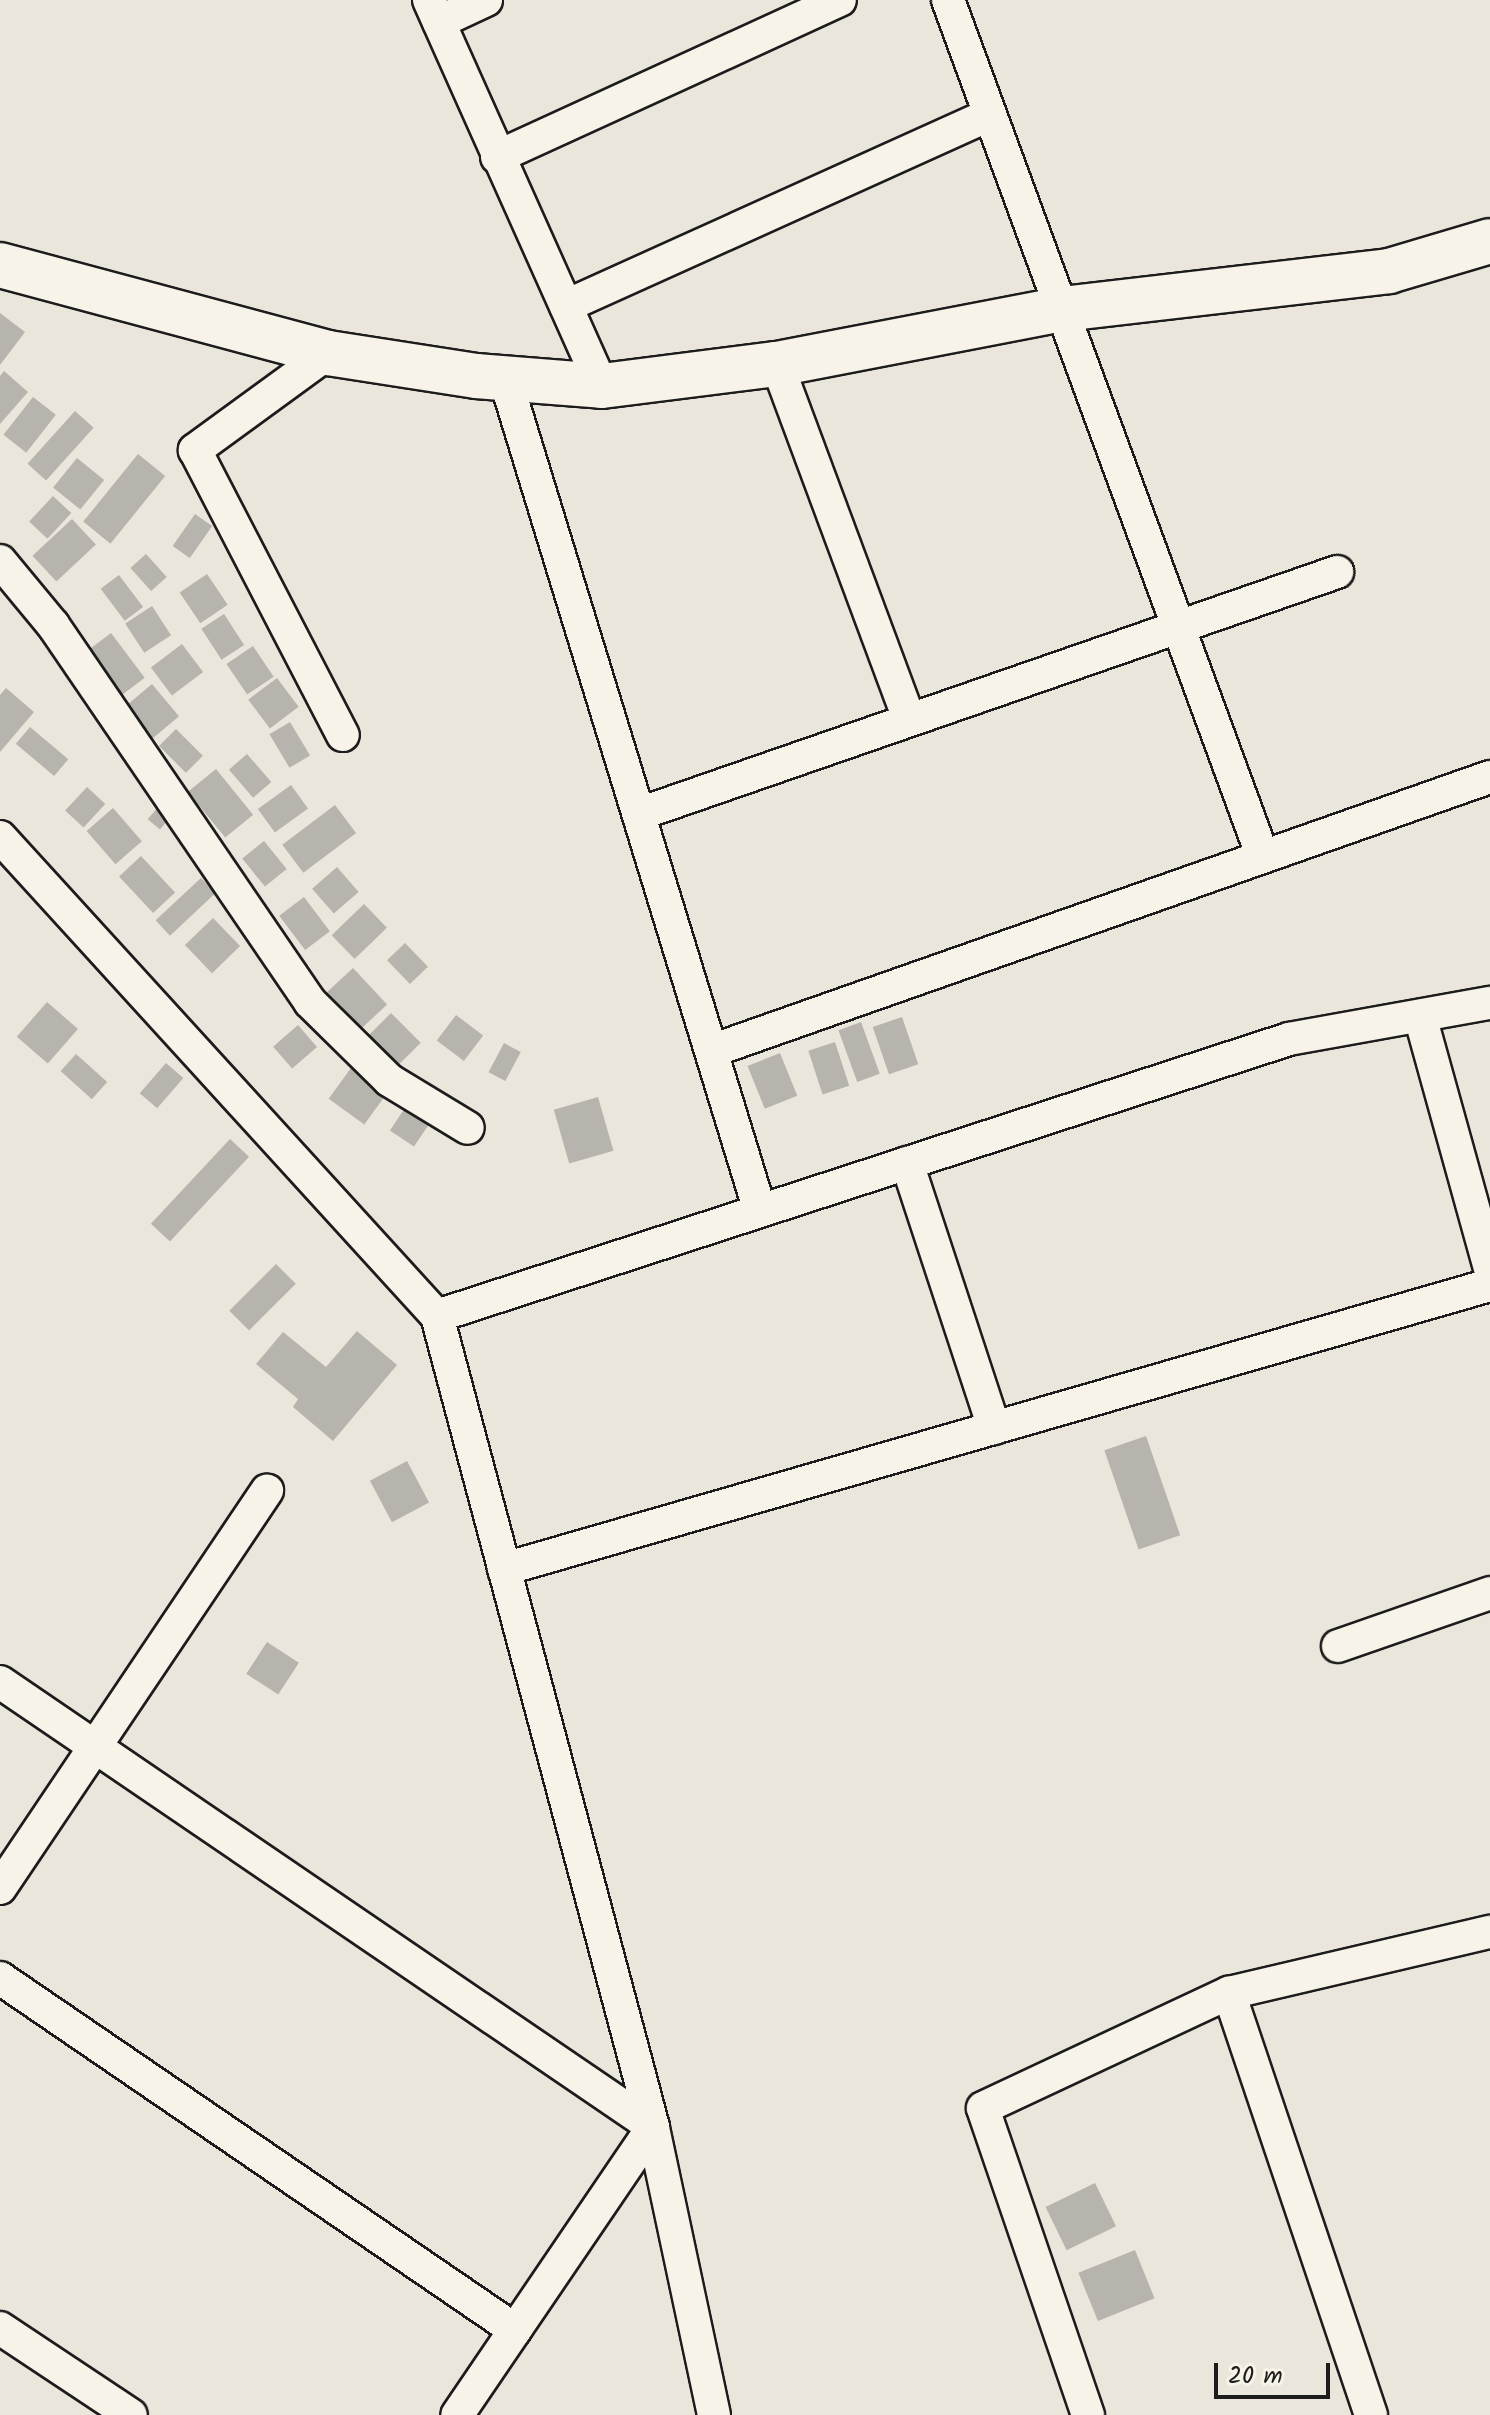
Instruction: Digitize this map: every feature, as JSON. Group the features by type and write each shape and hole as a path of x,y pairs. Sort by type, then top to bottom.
{"street":[{"path":"486,0 434,11 602,386"},
{"path":"497,157 840,0"},
{"path":"948,0 1263,857"},
{"path":"566,306 990,115"},
{"path":"0,265 328,353 505,378 602,386 777,364 1062,309 1389,271 1490,241"},
{"path":"328,353 195,450 343,735"},
{"path":"777,364 909,719"},
{"path":"505,378 760,1211"},
{"path":"0,561 53,625 310,1002 389,1080 468,1128"},
{"path":"639,814 1177,624 1337,572"},
{"path":"711,1051 1490,777"},
{"path":"0,837 437,1316 653,2127 714,2415"},
{"path":"437,1316 1289,1039 1490,1003"},
{"path":"1420,1016 1490,1269"},
{"path":"907,1163 994,1428"},
{"path":"504,1569 1490,1285"},
{"path":"0,1888 267,1490"},
{"path":"1338,1646 1490,1593"},
{"path":"0,1682 653,2127"},
{"path":"1088,2415 983,2108 1229,1993 1490,1932"},
{"path":"0,1978 515,2330"},
{"path":"1229,1993 1371,2415"},
{"path":"457,2415 653,2127"},
{"path":"0,2328 131,2415"}],"building":[{"path":"0,313 25,332 0,365"},
{"path":"4,371 28,392 0,424 0,376"},
{"path":"33,397 56,415 26,453 3,435"},
{"path":"75,411 94,428 46,480 27,464"},
{"path":"138,454 165,476 110,544 83,522"},
{"path":"77,458 104,480 80,510 53,488"},
{"path":"53,496 71,513 47,539 29,522"},
{"path":"195,514 212,526 190,558 173,546"},
{"path":"72,519 96,545 56,581 33,556"},
{"path":"146,554 167,577 151,591 130,568"},
{"path":"207,574 228,605 200,623 180,592"},
{"path":"119,575 143,607 125,621 101,589"},
{"path":"152,606 171,635 144,653 125,623"},
{"path":"224,614 244,645 222,660 201,629"},
{"path":"111,633 145,678 110,704 76,659"},
{"path":"182,644 203,672 172,695 151,667"},
{"path":"253,646 274,677 247,695 226,664"},
{"path":"277,678 299,707 270,728 248,700"},
{"path":"152,684 179,716 152,739 125,706"},
{"path":"6,688 34,712 0,752 0,695"},
{"path":"290,722 310,755 290,768 269,734"},
{"path":"30,727 68,759 54,776 16,744"},
{"path":"176,729 203,756 186,773 159,746"},
{"path":"247,754 271,782 253,798 229,770"},
{"path":"216,769 253,815 225,838 188,792"},
{"path":"291,785 308,808 275,833 258,809"},
{"path":"87,787 105,804 83,827 65,810"},
{"path":"335,805 356,833 303,873 282,845"},
{"path":"158,807 170,817 160,830 148,819"},
{"path":"113,808 142,841 115,864 87,831"},
{"path":"264,841 287,869 265,887 242,859"},
{"path":"141,856 175,893 153,913 119,876"},
{"path":"337,867 359,892 334,914 312,889"},
{"path":"201,878 215,893 170,936 156,920"},
{"path":"304,897 330,931 305,950 279,916"},
{"path":"364,904 387,928 355,959 332,935"},
{"path":"213,918 240,946 212,973 185,945"},
{"path":"405,943 428,967 410,984 387,960"},
{"path":"353,968 387,1005 358,1032 324,995"},
{"path":"47,1002 78,1029 48,1064 17,1037"},
{"path":"391,1013 421,1043 394,1070 364,1040"},
{"path":"456,1015 483,1035 464,1061 437,1041"},
{"path":"902,1017 918,1064 889,1074 873,1027"},
{"path":"861,1022 880,1074 857,1082 838,1030"},
{"path":"298,1025 317,1047 292,1069 273,1047"},
{"path":"835,1042 849,1086 823,1094 808,1051"},
{"path":"504,1043 521,1052 505,1081 489,1072"},
{"path":"780,1053 797,1096 765,1109 748,1066"},
{"path":"76,1054 107,1082 92,1099 61,1071"},
{"path":"166,1063 183,1078 157,1108 140,1093"},
{"path":"351,1068 387,1094 364,1125 329,1099"},
{"path":"598,1097 613,1151 569,1164 554,1110"},
{"path":"405,1108 429,1124 414,1147 390,1130"},
{"path":"230,1139 249,1157 170,1242 151,1224"},
{"path":"276,1264 296,1284 249,1330 229,1311"},
{"path":"357,1331 397,1365 333,1441 293,1407 298,1399 256,1364 283,1332 326,1367"},
{"path":"1146,1436 1180,1535 1139,1550 1104,1450"},
{"path":"407,1461 429,1502 392,1522 370,1481"},
{"path":"267,1642 299,1663 278,1695 246,1674"},
{"path":"1095,2183 1116,2226 1067,2250 1046,2207"},
{"path":"1135,2250 1154,2298 1098,2321 1078,2273"}]}
